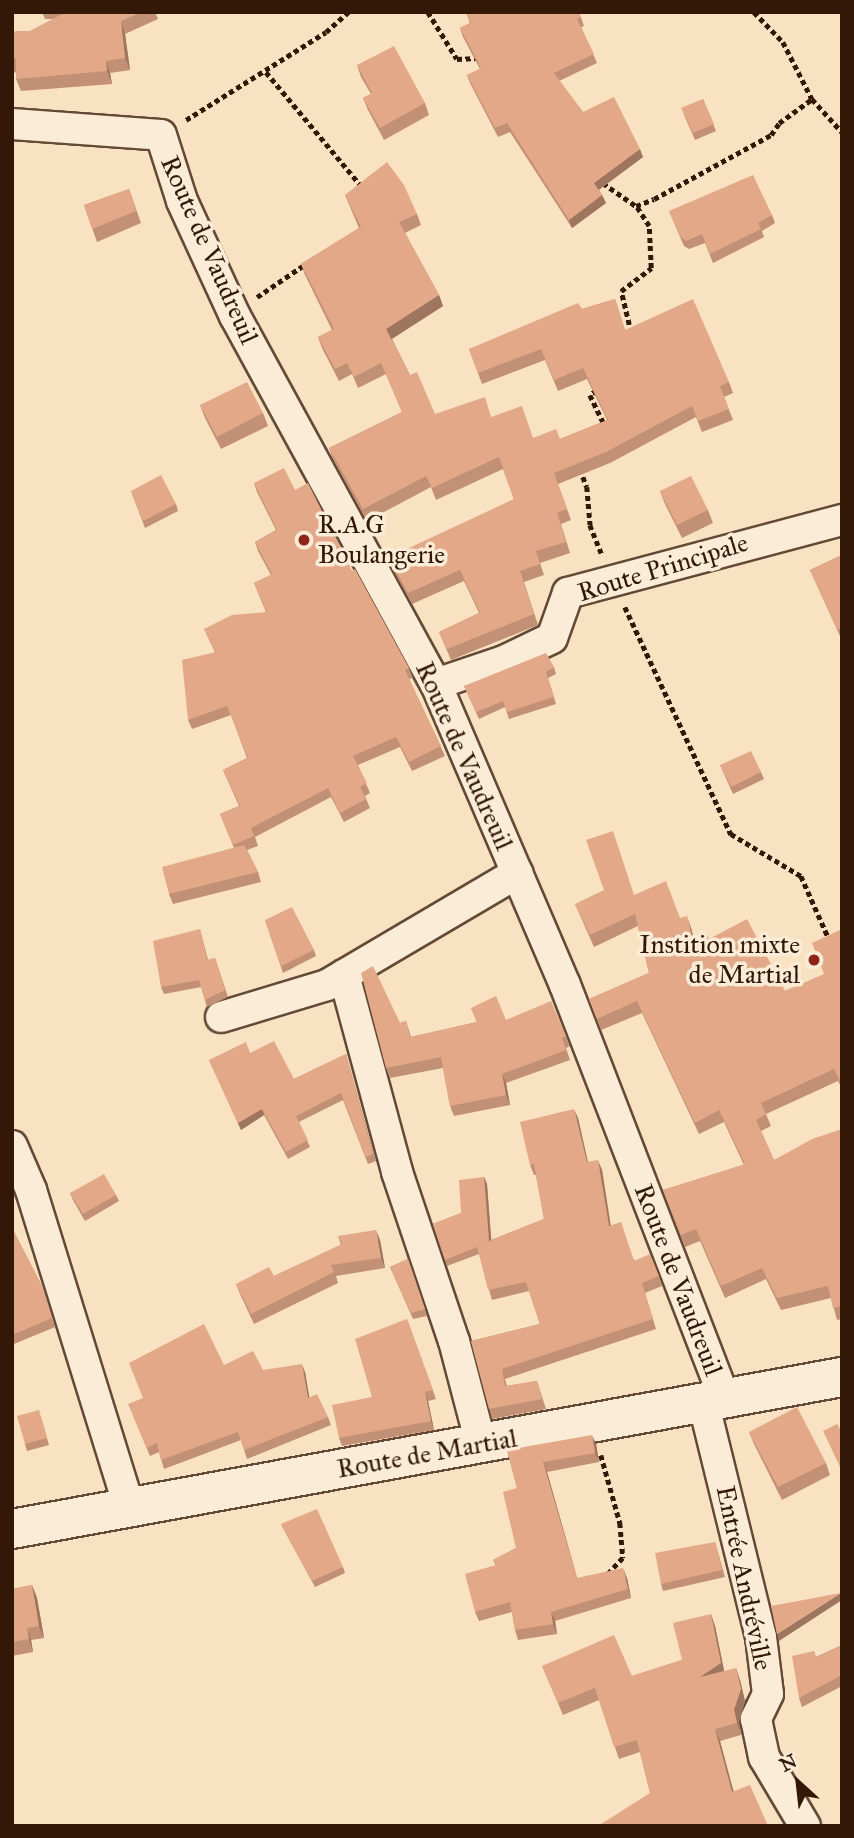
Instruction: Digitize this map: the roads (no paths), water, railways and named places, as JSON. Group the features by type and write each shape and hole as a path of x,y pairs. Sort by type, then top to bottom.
{"street":[{"name":"Route de Vaudreuil","path":"12,124 161,135 182,201 235,316 436,684 517,873 714,1399"},
{"name":"Route Principale","path":"436,684 504,661 552,638 568,593 842,520"},
{"path":"221,1017 327,985 517,873"},
{"path":"344,975 397,1172 454,1341 481,1444"},
{"path":"12,1146 31,1190 129,1507"},
{"name":"Route de Martial","path":"12,1529 842,1377"},
{"name":"Entrée Andréville","path":"714,1399 761,1637 768,1694 756,1719 764,1757 805,1826"}],"place":[{"name":"R.A.G Boulangerie","path":"304,540"},
{"name":"Instition mixte de Martial","path":"814,960"}]}
